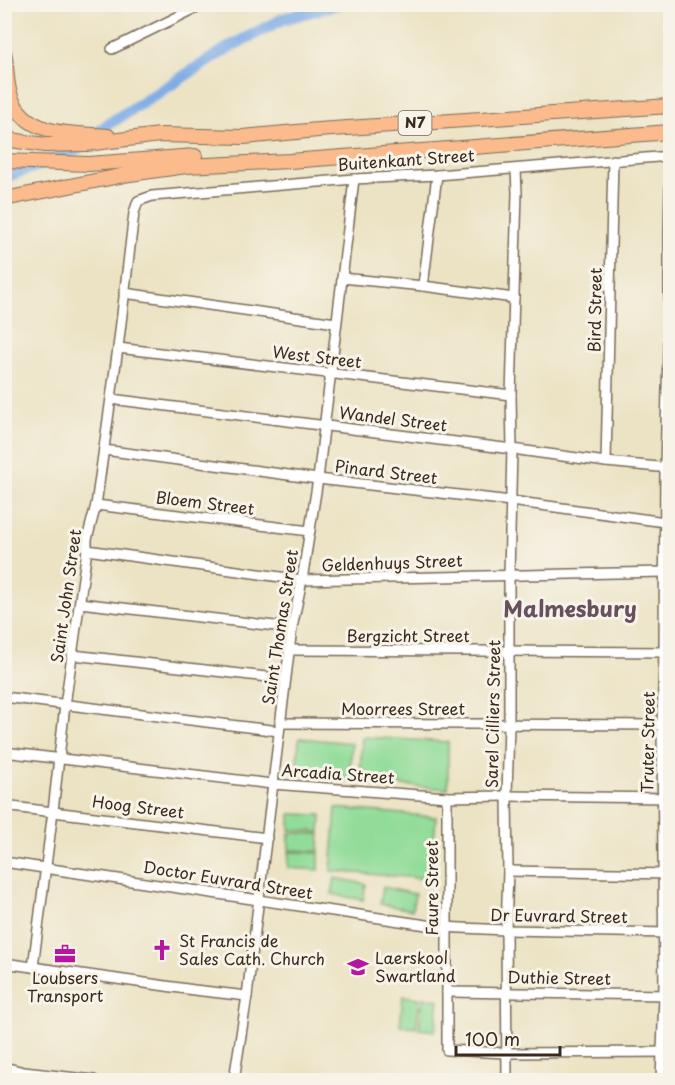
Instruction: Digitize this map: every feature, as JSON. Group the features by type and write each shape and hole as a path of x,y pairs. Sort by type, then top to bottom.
{"highway":[{"path":"4,52 10,92 15,105 31,122 52,131 136,138"},
{"name":"N7","path":"4,139 45,145 86,144 160,135 243,137 670,106"},
{"name":"N7","path":"4,161 89,164 202,156 290,161 670,132"},
{"path":"4,199 130,174 186,166 290,161"}],"street":[{"path":"112,49 204,4"},
{"name":"Buitenkant Street","path":"144,198 152,195 354,178 437,175 670,156"},
{"name":"Bird Street","path":"606,462 613,160"},
{"name":"Sarel Cilliers Street","path":"507,1080 509,575 516,169"},
{"path":"423,285 437,175"},
{"name":"Saint Thomas Street","path":"234,1080 247,996 292,628 318,479 354,178"},
{"name":"Truter Street","path":"661,1080 666,1052 667,995 667,652 664,572 668,468 670,187"},
{"name":"Saint John Street","path":"33,967 87,539 96,505 104,450 134,213 138,201 144,198"},
{"path":"342,278 423,285 514,298"},
{"path":"124,292 336,323"},
{"name":"West Street","path":"118,348 511,395"},
{"name":"Wandel Street","path":"111,399 668,468"},
{"name":"Pinard Street","path":"104,450 665,522"},
{"name":"Bloem Street","path":"96,505 310,531"},
{"name":"Geldenhuys Street","path":"87,550 302,580 664,572"},
{"path":"80,603 292,628"},
{"name":"Bergzicht Street","path":"290,650 667,652"},
{"path":"73,655 285,679"},
{"name":"Moorrees Street","path":"4,697 280,727 666,724"},
{"name":"Arcadia Street","path":"4,752 272,784 447,797 666,798"},
{"name":"Faure Street","path":"447,797 447,1050 506,1053"},
{"name":"Hoog Street","path":"4,806 267,838"},
{"name":"Doctor Euvrard Street","path":"4,862 446,928"},
{"path":"508,871 666,874"},
{"name":"Dr Euvrard Street","path":"446,928 667,933"},
{"path":"4,963 247,996"},
{"name":"Duthie Street","path":"447,992 667,995"},
{"path":"506,1053 666,1052"},
{"path":"5,1067 21,1078 94,1080"}],"green space":[{"path":"362,737 448,742 448,789 360,782"},
{"path":"299,738 352,743 349,780 296,775"},
{"path":"336,808 436,817 431,879 331,871"},
{"path":"290,814 321,815 320,832 290,830"},
{"path":"289,833 320,834 319,851 289,850"},
{"path":"289,852 319,853 319,870 288,868"},
{"path":"335,878 366,884 363,900 332,894"},
{"path":"383,887 415,894 412,910 380,904"},
{"path":"403,996 420,998 416,1028 400,1026"},
{"path":"423,998 439,1000 435,1031 419,1029"}],"waterway":[{"path":"4,177 70,154 110,123 231,46 283,19 338,4"}],"place":[{"name":"St Francis de Sales Cath. Church","path":"162,950"},
{"name":"Loubsers Transport","path":"65,954"},
{"name":"Laerskool Swartland","path":"358,967"}],"district":[{"name":"Malmesbury","path":"570,609"}]}
